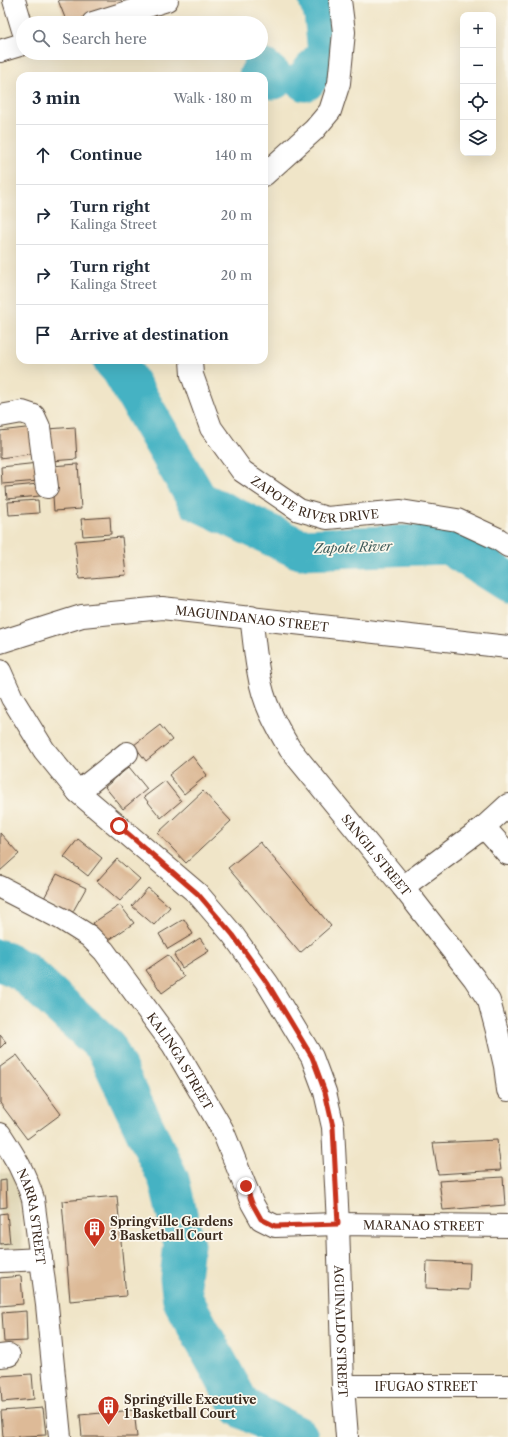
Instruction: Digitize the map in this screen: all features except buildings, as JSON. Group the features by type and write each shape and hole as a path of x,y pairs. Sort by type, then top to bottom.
{"street":[{"path":"14,0 19,16"},
{"path":"116,16 167,0"},
{"path":"268,171 314,130 330,110 339,83 344,32 340,0"},
{"path":"0,51 16,46"},
{"name":"ZAPOTE RIVER DRIVE","path":"191,364 192,375 212,428 242,471 299,510 327,518 401,511 457,520 498,539 508,546"},
{"path":"0,416 22,412 34,416 39,427 47,488"},
{"name":"MAGUINDANAO STREET","path":"0,642 82,616 162,608 508,647"},
{"name":"SANGIL STREET","path":"252,617 259,676 268,706 278,729 290,749 403,887 474,978 488,1001 505,1066 508,1090"},
{"name":"AGUINALDO STREET","path":"0,671 12,698 44,750 78,792 198,894 233,935 268,984 312,1057 325,1092 333,1127 338,1224 343,1386 347,1437"},
{"path":"78,792 128,753"},
{"path":"403,887 484,827 508,805"},
{"path":"484,827 508,854"},
{"name":"KALINGA STREET","path":"0,887 62,919 89,936 104,951 173,1045 192,1077 222,1129 252,1203 261,1219 275,1226 338,1224"},
{"name":"NARRA STREET","path":"0,1134 10,1165 28,1182 33,1199 47,1305 60,1437"},
{"name":"MARANAO STREET","path":"338,1224 508,1226"},
{"path":"0,1261 41,1259"},
{"name":"IFUGAO STREET","path":"343,1386 508,1386"}],"shaded area":[{"path":"0,1173 11,1173 15,1181 19,1199 23,1251 0,1253"}],"waterway":[{"name":"Zapote River","path":"305,81 328,53 324,13 319,0"},
{"name":"Zapote River","path":"261,72 263,69 266,72"},
{"name":"Zapote River","path":"268,74 274,79"},
{"name":"Zapote River","path":"117,364 121,369 198,501 300,549 448,544 508,582"},
{"path":"0,960 23,971 106,1047 169,1180 184,1244 180,1278 183,1300 241,1407 298,1437"}],"place":[{"name":"Springville Gardens 3 Basketball Court","path":"94,1248"},
{"name":"Springville Executive 1 Basketball Court","path":"108,1426"}],"route":[{"path":"119,826 198,894 233,935 268,984 312,1057 325,1092 333,1127 338,1224 275,1226 261,1219 252,1203 246,1186"}]}
